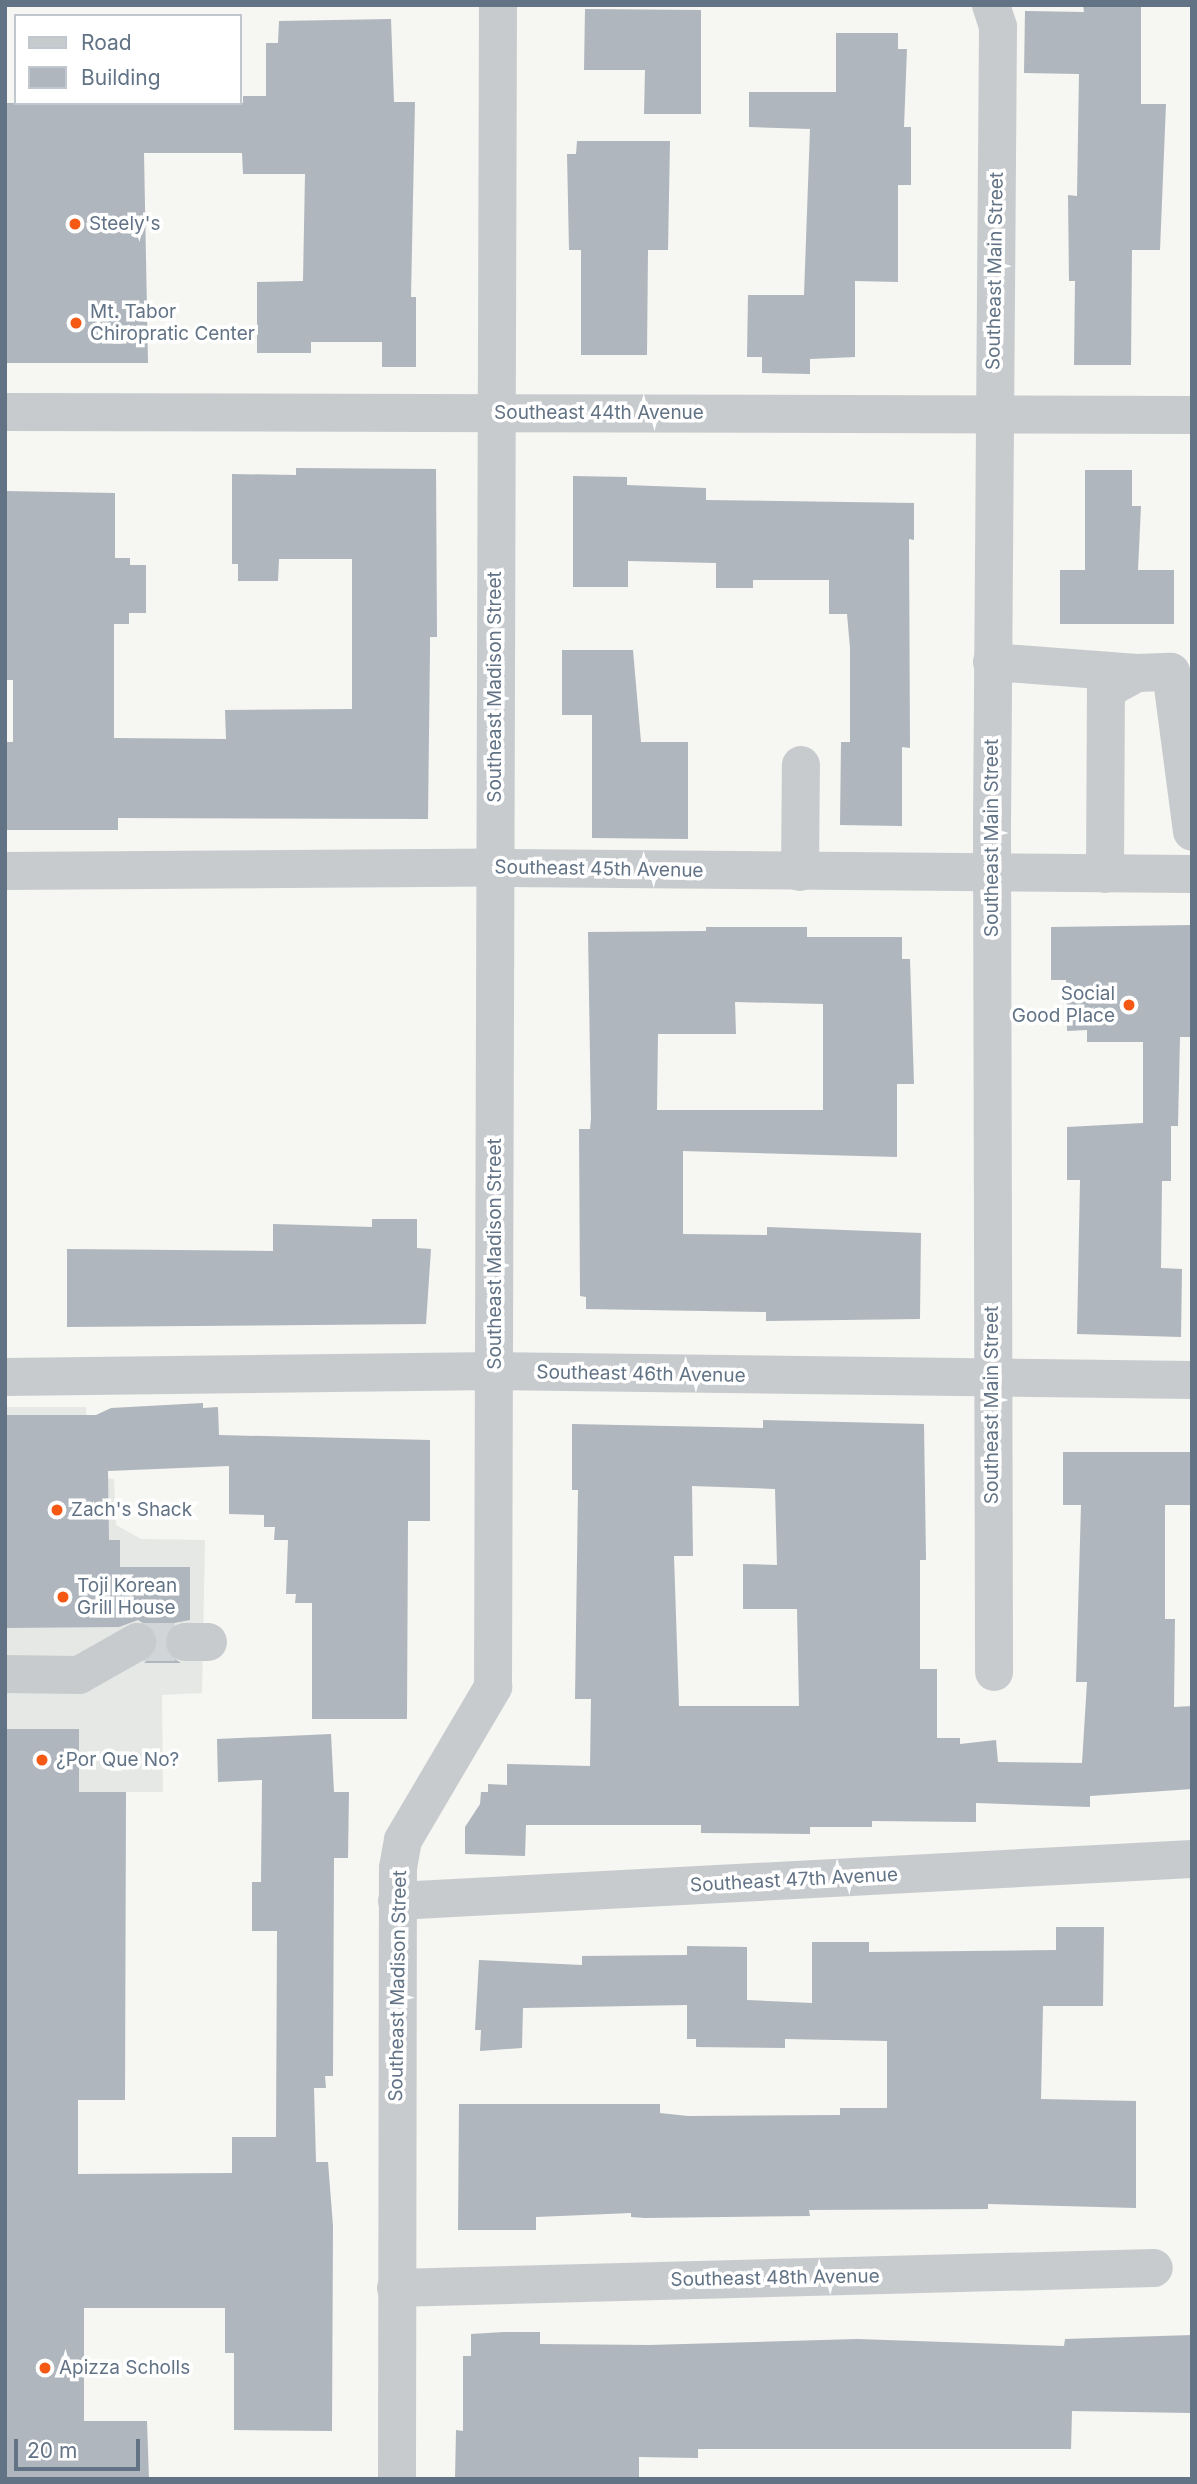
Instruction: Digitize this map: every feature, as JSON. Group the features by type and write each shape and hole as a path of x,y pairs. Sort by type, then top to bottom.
{"street":[{"name":"Southeast Madison Street","path":"397,2479 397,1901 402,1840 493,1687 496,868 494,413 498,5"},
{"name":"Southeast Main Street","path":"991,5 998,27 992,662 994,1672"},
{"name":"Southeast 44th Avenue","path":"5,412 1192,415"},
{"path":"992,662 1137,673 1171,672 1192,832"},
{"path":"1105,874 1106,690 1137,673"},
{"path":"800,872 801,765"},
{"path":"1192,858 1192,874"},
{"name":"Southeast 45th Avenue","path":"5,871 496,868 1192,874"},
{"name":"Southeast 46th Avenue","path":"5,1377 495,1371 992,1380 1192,1380"},
{"path":"5,1674 79,1675 137,1642"},
{"name":"Southeast 47th Avenue","path":"397,1901 1192,1859"},
{"name":"Southeast 48th Avenue","path":"396,2288 1154,2268"}],"shaded area":[{"path":"5,1407 86,1407 88,1477 114,1479 116,1525 141,1539 205,1540 202,1693 162,1695 163,1792 5,1792"}],"building":[{"path":"1083,5 1141,5 1141,104 1166,104 1160,250 1132,250 1131,365 1074,365 1075,281 1069,281 1068,195 1077,196 1079,74 1024,73 1025,11 1084,12"},
{"path":"585,9 701,10 701,114 644,114 645,70 584,70"},
{"path":"391,19 394,102 415,102 411,297 416,297 416,367 382,367 382,342 311,342 311,353 257,353 257,282 303,281 305,174 243,174 242,153 144,153 148,363 5,363 5,103 242,105 243,96 266,96 266,43 278,43 279,21"},
{"path":"836,33 898,33 898,49 907,49 904,127 911,127 911,185 898,185 898,282 855,281 855,357 810,359 810,374 762,373 762,357 747,357 748,295 804,295 810,129 749,127 749,92 836,92"},
{"path":"577,141 670,141 668,250 648,250 647,355 581,355 581,250 569,250 567,154 576,154"},
{"path":"296,468 436,469 437,637 430,637 428,819 118,818 118,830 5,830 5,742 13,742 13,680 5,680 5,491 115,493 115,558 130,558 130,565 146,565 146,613 129,613 129,624 114,624 114,738 226,739 225,710 352,709 352,559 279,559 278,581 238,581 238,564 232,564 232,474 296,475"},
{"path":"1085,470 1132,470 1132,506 1141,506 1138,570 1174,570 1174,624 1060,624 1060,570 1085,570"},
{"path":"573,476 627,477 627,485 706,488 706,500 914,503 914,540 909,539 910,748 902,747 902,826 840,825 841,742 850,742 850,648 847,614 829,614 829,580 753,580 753,588 716,588 716,563 628,561 628,587 573,587"},
{"path":"562,650 633,650 641,742 688,742 688,839 592,838 592,715 562,715"},
{"path":"1192,925 1192,1037 1180,1037 1178,1126 1171,1126 1171,1181 1162,1181 1161,1268 1182,1269 1181,1337 1077,1334 1080,1180 1067,1180 1067,1127 1143,1123 1143,1042 1087,1042 1087,1030 1067,1031 1066,980 1051,980 1051,927"},
{"path":"706,927 807,927 807,937 902,937 902,959 910,959 914,1084 897,1084 897,1157 683,1151 683,1234 767,1235 767,1227 921,1233 920,1319 766,1321 766,1312 586,1309 586,1297 580,1296 579,1129 590,1129 591,1119 588,932 706,931","holes":["735,1002 823,1004 823,1110 657,1110 658,1034 736,1034"]},
{"path":"372,1219 417,1219 417,1248 431,1249 426,1324 67,1327 67,1249 273,1251 273,1224 372,1227"},
{"path":"203,1403 203,1408 218,1407 219,1435 430,1440 430,1521 408,1521 407,1719 312,1719 312,1603 295,1603 296,1594 286,1594 288,1540 274,1540 275,1527 264,1527 264,1515 229,1514 229,1466 108,1471 109,1540 120,1540 120,1567 190,1567 190,1620 174,1623 163,1641 166,1653 181,1663 144,1663 155,1654 159,1641 156,1631 138,1620 119,1627 5,1628 5,1415 96,1415 111,1408"},
{"path":"763,1420 924,1424 926,1560 920,1560 920,1669 937,1669 937,1738 960,1738 960,1744 996,1740 998,1762 1082,1763 1087,1682 1076,1682 1081,1505 1063,1505 1063,1452 1192,1452 1192,1505 1165,1505 1165,1619 1175,1619 1174,1707 1192,1706 1192,1789 1090,1796 1090,1807 976,1803 976,1822 872,1821 872,1827 810,1827 810,1834 701,1833 701,1825 526,1825 525,1856 465,1854 465,1827 480,1804 481,1792 488,1792 488,1784 507,1785 507,1764 590,1766 591,1699 575,1699 578,1490 572,1490 572,1424 763,1428","holes":["692,1486 775,1489 777,1565 743,1564 743,1609 797,1609 799,1706 679,1706 674,1556 693,1556"]},
{"path":"5,1729 79,1729 79,1792 126,1792 125,2100 78,2100 78,2174 232,2173 232,2137 276,2137 277,1931 252,1931 252,1882 261,1882 262,1780 218,1782 217,1739 331,1734 334,1792 349,1792 348,1858 334,1858 333,2076 325,2076 326,2088 314,2088 316,2162 328,2162 333,2226 332,2431 234,2430 234,2353 225,2353 225,2308 84,2308 84,2421 147,2421 149,2479 5,2479"},
{"path":"1056,1927 1104,1927 1103,2006 1043,2006 1041,2099 1136,2101 1136,2208 988,2204 988,2209 809,2210 810,2216 645,2218 631,2217 631,2213 536,2217 536,2230 458,2230 459,2104 660,2104 660,2113 688,2116 840,2115 840,2108 887,2108 887,2041 785,2039 785,2048 696,2047 696,2039 687,2039 687,2005 523,2008 522,2048 480,2051 481,2030 475,2030 479,1960 582,1965 582,1956 687,1955 687,1946 747,1947 747,2000 812,2003 812,1942 869,1942 869,1952 1056,1950"},
{"path":"540,2332 540,2344 649,2345 857,2339 1064,2346 1065,2339 1192,2335 1192,2413 1072,2411 1071,2449 698,2449 698,2458 639,2457 639,2479 455,2479 456,2430 463,2431 463,2356 471,2356 471,2334"}],"tunnel":[{"path":"137,1642 185,1642"}],"place":[{"name":"Steely's","path":"75,224"},
{"name":"Mt. Tabor Chiropratic Center","path":"76,323"},
{"name":"Social Good Place","path":"1129,1005"},
{"name":"Zach's Shack","path":"57,1510"},
{"name":"Toji Korean Grill House","path":"63,1597"},
{"name":"¿Por Que No?","path":"42,1760"},
{"name":"Apizza Scholls","path":"45,2368"}]}
